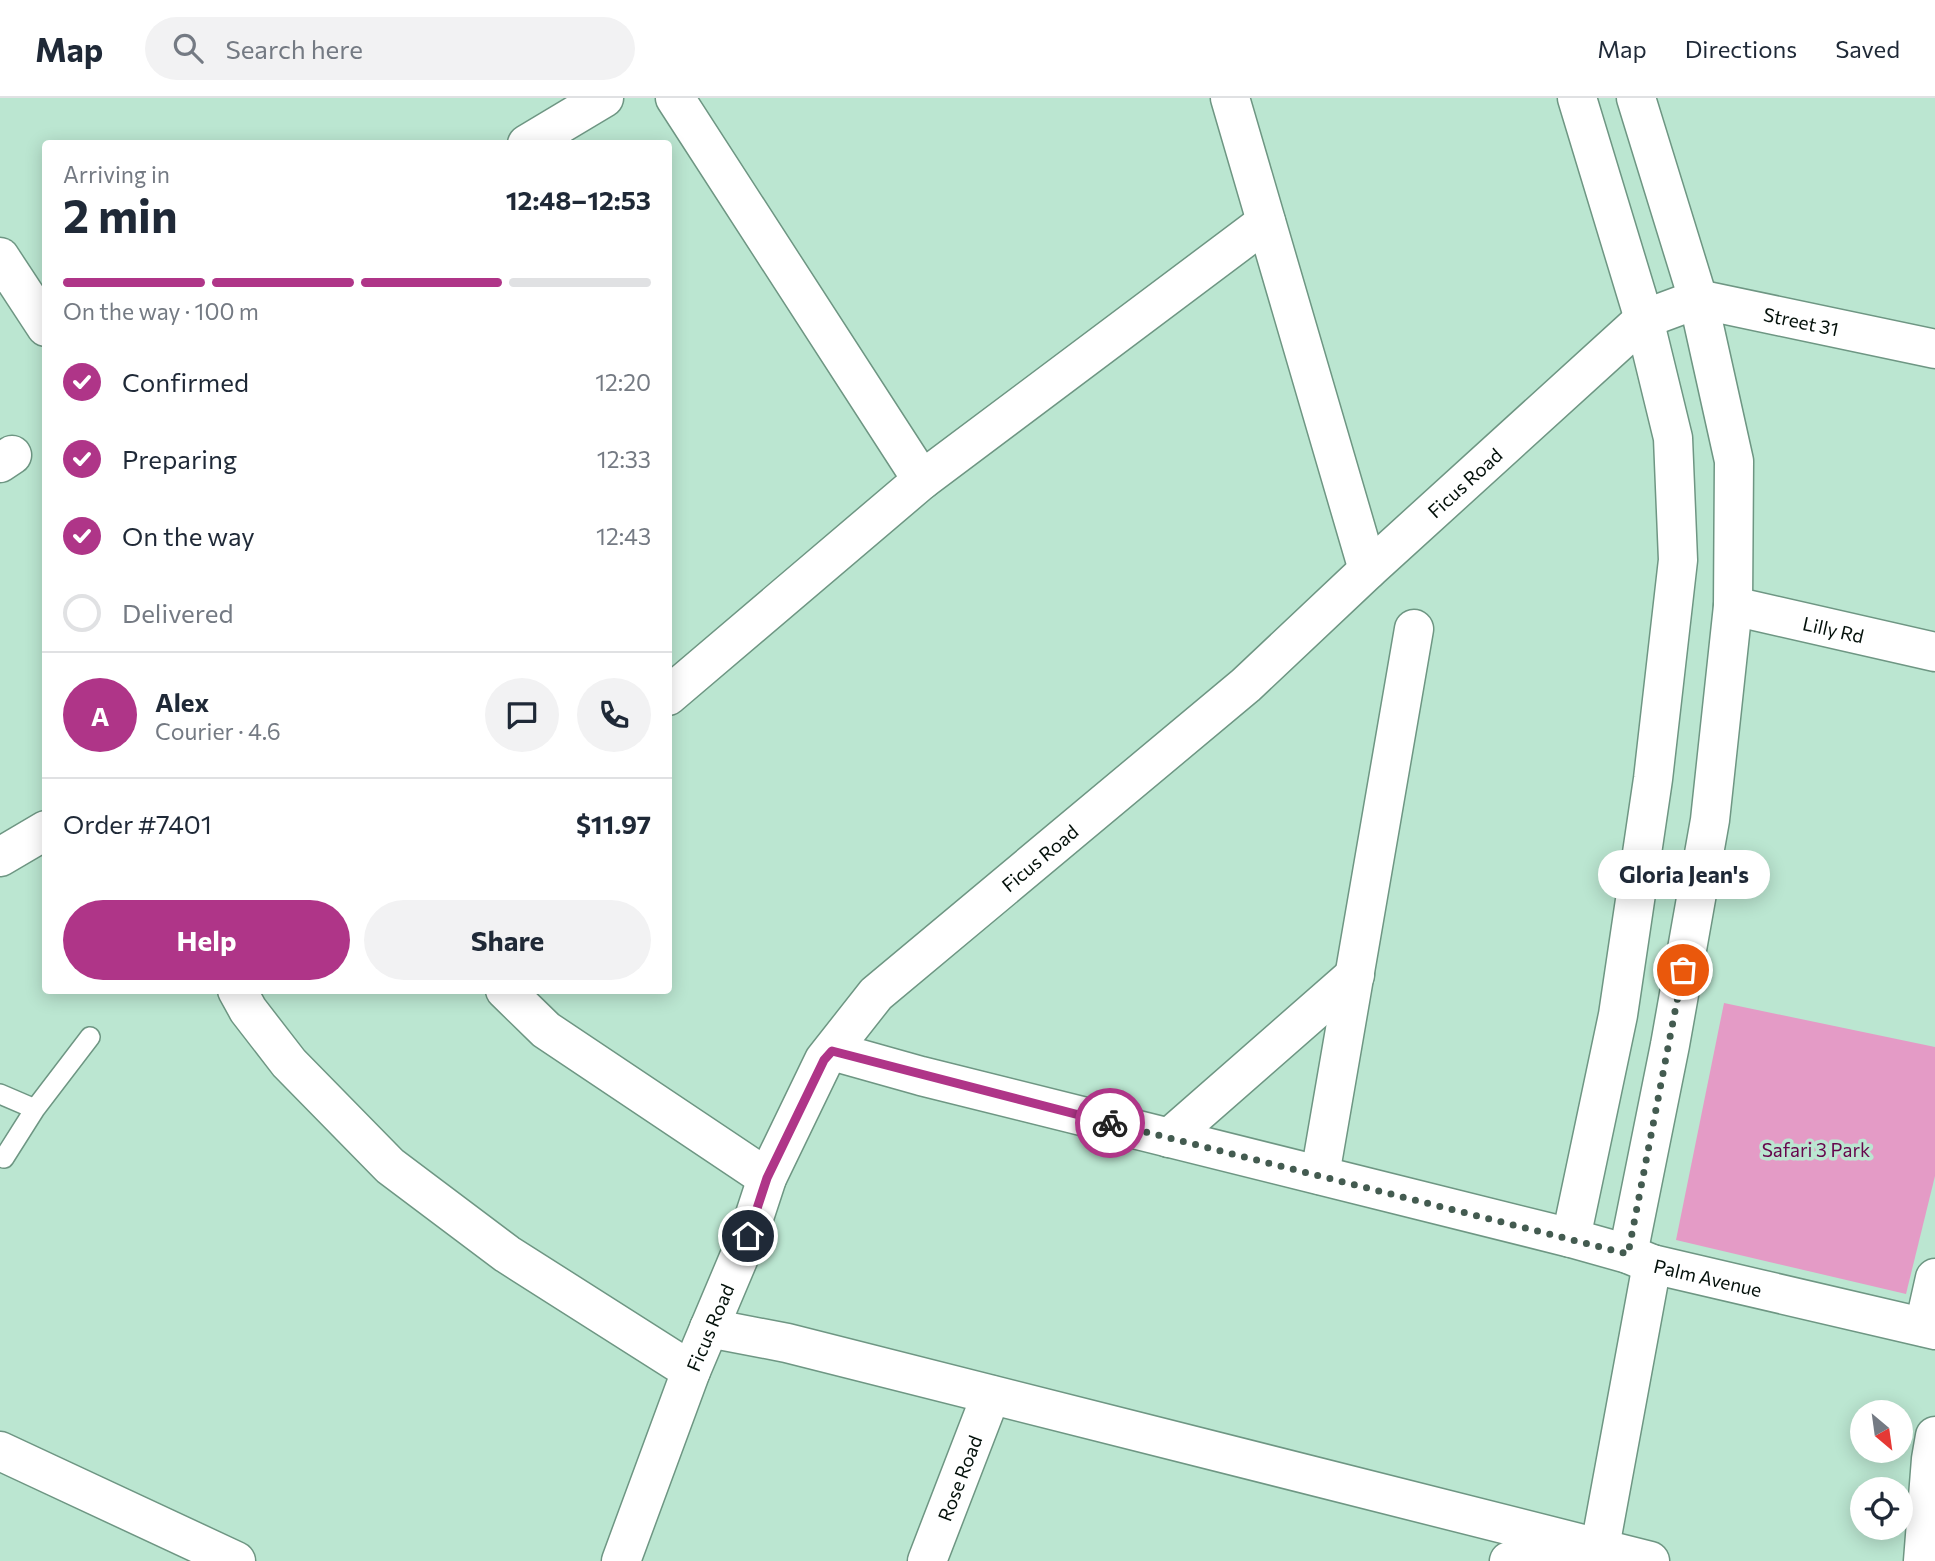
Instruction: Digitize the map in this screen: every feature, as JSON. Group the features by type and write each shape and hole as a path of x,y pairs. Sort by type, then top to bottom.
{"street":[{"path":"534,140 604,98"},
{"path":"675,98 922,480"},
{"path":"1230,98 1368,570"},
{"path":"1577,98 1671,309 1734,461 1733,607 1710,820 1670,1045 1640,1259 1625,1556"},
{"path":"1571,1238 1618,1015 1653,779 1678,560 1671,309 1636,98"},
{"path":"672,693 922,480 1266,222"},
{"path":"0,257 42,321"},
{"name":"Street 31","path":"1671,309 1935,349"},
{"name":"Ficus Road","path":"621,1561 691,1371 748,1236 767,1178 824,1060 876,994 1246,685 1368,570 1671,309"},
{"name":"Lilly Rd","path":"1733,607 1935,652"},
{"path":"1320,1175 1414,629"},
{"path":"0,857 42,832"},
{"path":"1170,1138 1355,975"},
{"path":"239,994 248,1010 289,1063 390,1166 507,1254 691,1371"},
{"path":"509,994 546,1030 767,1178"},
{"name":"Palm Avenue","path":"832,1051 1571,1238 1640,1259 1929,1328"},
{"path":"1929,1328 1935,1278"},
{"path":"709,1328 787,1343 1625,1556"},
{"name":"Rose Road","path":"927,1561 991,1395"},
{"path":"1923,1561 1935,1436"},
{"path":"0,1451 236,1561"},
{"path":"1512,1560 1625,1556"}],"lane":[{"path":"4,1158 35,1109 90,1037"},
{"path":"0,1094 35,1109"}],"green space":[{"name":"Safari 3 Park","path":"1724,1003 1935,1047 1935,1176 1906,1294 1676,1240"}],"way so far":[{"path":"1110,1123 1628,1254 1683,970"}],"place":[{"name":"Gloria Jean's","path":"1683,970"}],"route":[{"path":"748,1236 767,1178 824,1060 832,1051 1110,1123"}]}
